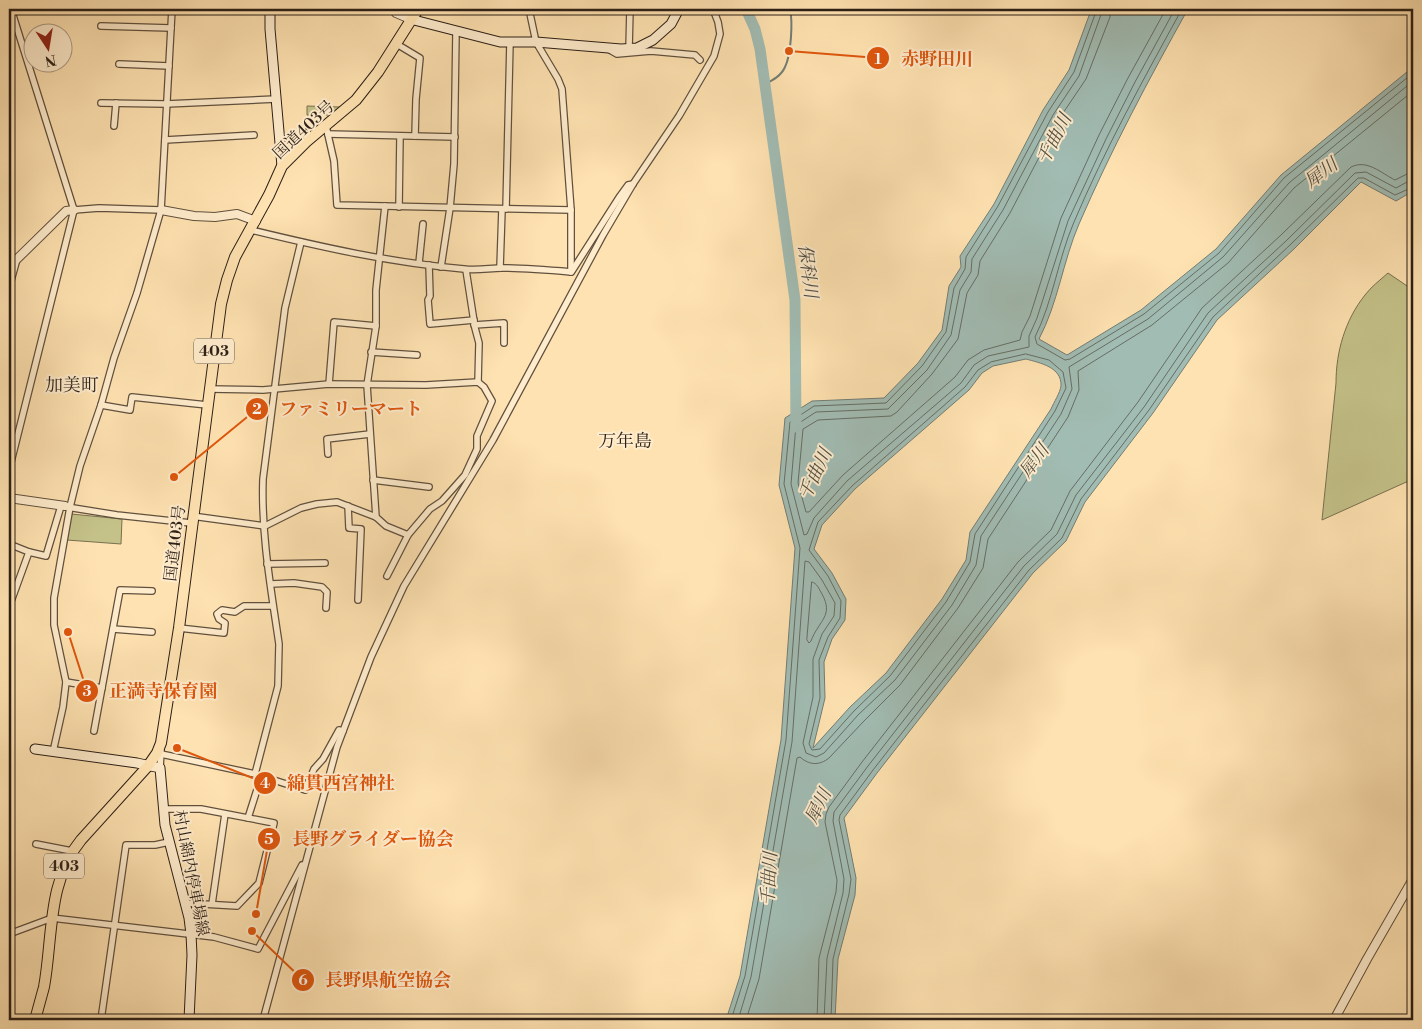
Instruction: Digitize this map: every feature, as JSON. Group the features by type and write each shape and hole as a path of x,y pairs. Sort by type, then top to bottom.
{"highway":[{"name":"国道403号","path":"35,1020 44,986 52,918 64,866 72,851 148,766 161,743 209,389 226,280 282,166 306,142 327,130 356,100 378,72 418,9"}],"main road":[{"path":"270,9 270,29 282,166"},
{"path":"410,19 456,32 510,42 536,42 608,49 637,48 653,40 670,24 679,9"},
{"path":"35,749 160,768"},
{"name":"村山綿内停車場線","path":"160,768 169,842 191,934 189,1020"}],"street":[{"path":"9,470 74,210 11,9"},
{"path":"9,544 46,556 80,466 136,293 161,210 172,9"},
{"path":"393,9 396,13 410,19"},
{"path":"529,9 536,42 562,89 571,210 571,272"},
{"path":"629,48 630,9"},
{"path":"263,1020 342,730 371,657 397,601 468,476 493,440 578,279 633,184 679,116 714,56 720,34 718,22 712,9"},
{"path":"101,26 171,28"},
{"path":"441,266 450,208 455,138 456,32"},
{"path":"500,268 510,42"},
{"path":"395,43 420,58 415,136"},
{"path":"608,49 617,54 651,52 695,55 700,60"},
{"path":"119,64 169,66"},
{"path":"101,103 166,104 276,99"},
{"path":"114,126 116,103"},
{"path":"455,138 327,130 334,161 337,205 571,210"},
{"path":"165,140 254,135"},
{"path":"399,207 400,136"},
{"path":"571,272 620,196 628,185 633,184"},
{"path":"376,516 367,385 376,326 376,290 386,206"},
{"path":"9,264 17,259 66,211 124,208 161,210 215,217 237,214 256,221"},
{"path":"419,263 423,224"},
{"path":"251,230 380,258 466,270 500,268 571,272"},
{"path":"248,818 278,686 279,644 268,564 262,502 263,479 285,308 301,242"},
{"path":"9,288 17,259"},
{"path":"429,265 430,296 428,300 430,324 474,322 504,324 504,343"},
{"path":"466,270 479,343 478,382"},
{"path":"329,384 334,322 376,326"},
{"path":"371,352 417,355"},
{"path":"209,389 239,391 274,390 329,384 426,385 478,382 484,387 492,401 477,436 477,449 468,476 430,509 408,535 387,576"},
{"path":"101,404 130,410 132,397 207,405"},
{"path":"328,454 327,439 370,434"},
{"path":"373,480 429,487"},
{"path":"9,498 117,515 265,526 301,508 337,502 376,516 386,526 408,535"},
{"path":"53,752 66,682 54,625 54,598 65,506"},
{"path":"348,506 349,528 361,529 358,600"},
{"path":"9,607 29,552"},
{"path":"268,564 326,563"},
{"path":"270,584 294,583 322,587 327,592 326,608"},
{"path":"94,731 120,590 152,591"},
{"path":"178,628 224,633 224,623 217,614 222,610 235,612 244,606 273,606"},
{"path":"113,629 152,632"},
{"path":"66,682 102,688"},
{"path":"161,754 258,776 306,790 314,768 323,759 339,730 342,730"},
{"path":"160,768 161,743"},
{"path":"164,809 201,810 274,823 259,883 237,906 185,903"},
{"path":"212,904 225,814"},
{"path":"102,1020 126,845 155,845 169,842"},
{"path":"36,844 72,851"},
{"path":"9,934 52,918 214,937 258,949 308,853"},
{"path":"1334,1020 1413,879"}],"shaded area":[{"path":"307,106 340,107 331,115 307,115"},
{"path":"1388,273 1413,290 1413,479 1322,520 1336,371 1340,348 1347,326 1358,305 1370,289"},
{"path":"71,514 122,519 121,544 67,540"}],"water":[{"path":"1093,9 1188,9 1117,142 1073,238 1051,311 1039,339 1067,355 1141,310 1216,249 1281,175 1413,67 1413,191 1396,201 1361,182 1294,249 1217,320 1153,413 1085,502 1066,541 1033,573 844,818 856,878 855,895 838,959 835,1020 726,1020 740,976 781,740 795,548 779,485 785,418 812,401 884,398 918,363 942,330 949,286 961,267 960,256 994,204 1043,110 1069,70","holes":["1026,359 1043,364 1058,374 1061,386 1051,409 970,532 966,560 942,599 886,673 850,707 813,748 825,698 824,662 832,639 845,620 846,599 832,573 814,549 822,525 855,489 969,390 982,373 993,366"]}],"waterway":[{"name":"保科川","path":"746,9 755,29 760,49 795,300 796,427"},
{"path":"765,84 779,75 787,62 791,38 790,9"}],"place":[{"name":"赤野田川","path":"789,51"},
{"name":"ファミリーマート","path":"174,477"},
{"name":"正満寺保育園","path":"68,632"},
{"name":"綿貫西宮神社","path":"177,748"},
{"name":"長野グライダー協会","path":"256,914"},
{"name":"長野県航空協会","path":"252,931"}],"district":[{"name":"加美町","path":"72,385"},
{"name":"万年島","path":"625,441"}],"water label":[{"name":"千曲川","path":"1054,139"},
{"name":"犀川","path":"1321,173"},
{"name":"犀川","path":"1034,461"},
{"name":"千曲川","path":"815,474"},
{"name":"犀川","path":"818,806"},
{"name":"千曲川","path":"769,879"}]}
